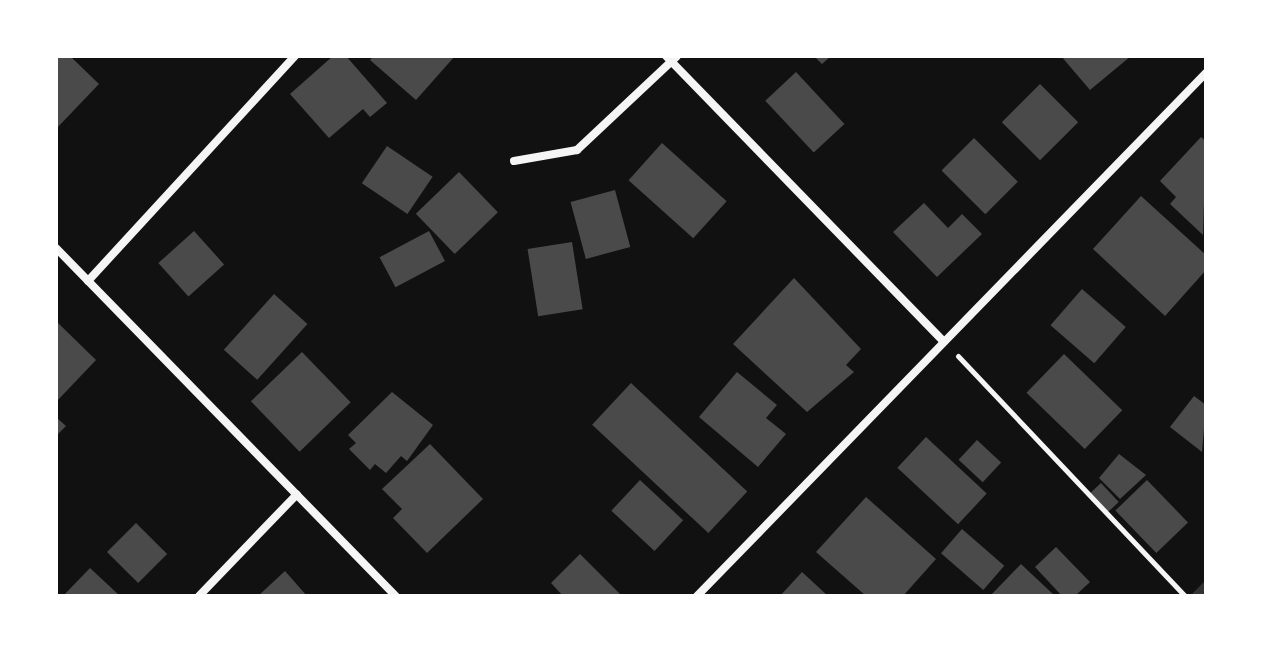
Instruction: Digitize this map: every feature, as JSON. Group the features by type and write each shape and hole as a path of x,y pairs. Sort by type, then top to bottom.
{"street":[{"path":"88,281 295,56"},
{"path":"514,161 577,150 671,58 943,341"},
{"path":"697,596 1206,73"},
{"path":"56,248 396,596"},
{"path":"199,596 297,494"}],"path":[{"path":"943,341 1185,596"}],"building":[{"path":"56,56 70,56 99,84 56,129"},
{"path":"333,56 346,56 387,103 370,117 363,109 329,138 290,94"},
{"path":"374,56 455,56 416,100 370,60"},
{"path":"814,56 831,56 822,64"},
{"path":"1061,56 1131,56 1090,90"},
{"path":"796,72 844,124 814,153 765,101"},
{"path":"1040,84 1078,122 1040,160 1002,122"},
{"path":"1201,137 1206,141 1203,235 1170,204 1176,197 1160,181"},
{"path":"974,138 1018,182 985,214 941,171"},
{"path":"662,143 727,201 693,238 629,180"},
{"path":"387,146 433,177 407,214 362,183"},
{"path":"459,172 498,212 455,254 416,214"},
{"path":"615,190 630,247 586,259 571,202"},
{"path":"1141,196 1206,255 1206,270 1165,316 1093,249"},
{"path":"924,203 948,228 962,214 982,234 937,277 893,232"},
{"path":"194,231 224,264 188,297 158,263"},
{"path":"429,231 445,261 396,287 380,257"},
{"path":"572,242 583,309 538,316 528,249"},
{"path":"794,278 861,349 846,365 854,372 807,412 733,344"},
{"path":"1082,289 1126,327 1094,363 1051,325"},
{"path":"274,294 307,324 257,380 224,350"},
{"path":"56,321 96,360 56,402"},
{"path":"302,352 351,402 300,452 251,401"},
{"path":"1064,354 1122,410 1085,449 1026,393"},
{"path":"737,372 777,405 766,418 786,434 758,467 699,417"},
{"path":"631,383 747,491 708,533 592,425"},
{"path":"392,392 433,425 407,461 401,456 386,473 375,464 370,470 349,449 356,443 348,435"},
{"path":"1194,396 1206,405 1202,452 1170,427"},
{"path":"56,417 66,426 56,436"},
{"path":"926,437 987,494 958,524 897,468"},
{"path":"977,440 1001,463 983,482 959,460"},
{"path":"430,444 483,499 427,553 393,518 402,509 382,489"},
{"path":"1119,454 1146,475 1120,499 1099,478"},
{"path":"640,480 683,520 655,551 611,511"},
{"path":"1147,480 1188,522 1156,553 1115,511"},
{"path":"1101,483 1119,502 1106,514 1088,495"},
{"path":"866,497 936,559 903,596 866,596 816,552"},
{"path":"136,523 167,554 138,583 107,552"},
{"path":"962,529 1004,566 983,590 941,553"},
{"path":"1056,547 1090,582 1075,596 1062,596 1035,567"},
{"path":"580,554 622,596 563,596 551,583"},
{"path":"1021,564 1055,596 990,596"},
{"path":"90,568 120,596 63,596"},
{"path":"285,571 307,596 258,596"},
{"path":"802,572 828,596 780,596"}],"waterway":[{"path":"1197,596 1206,587"}]}
